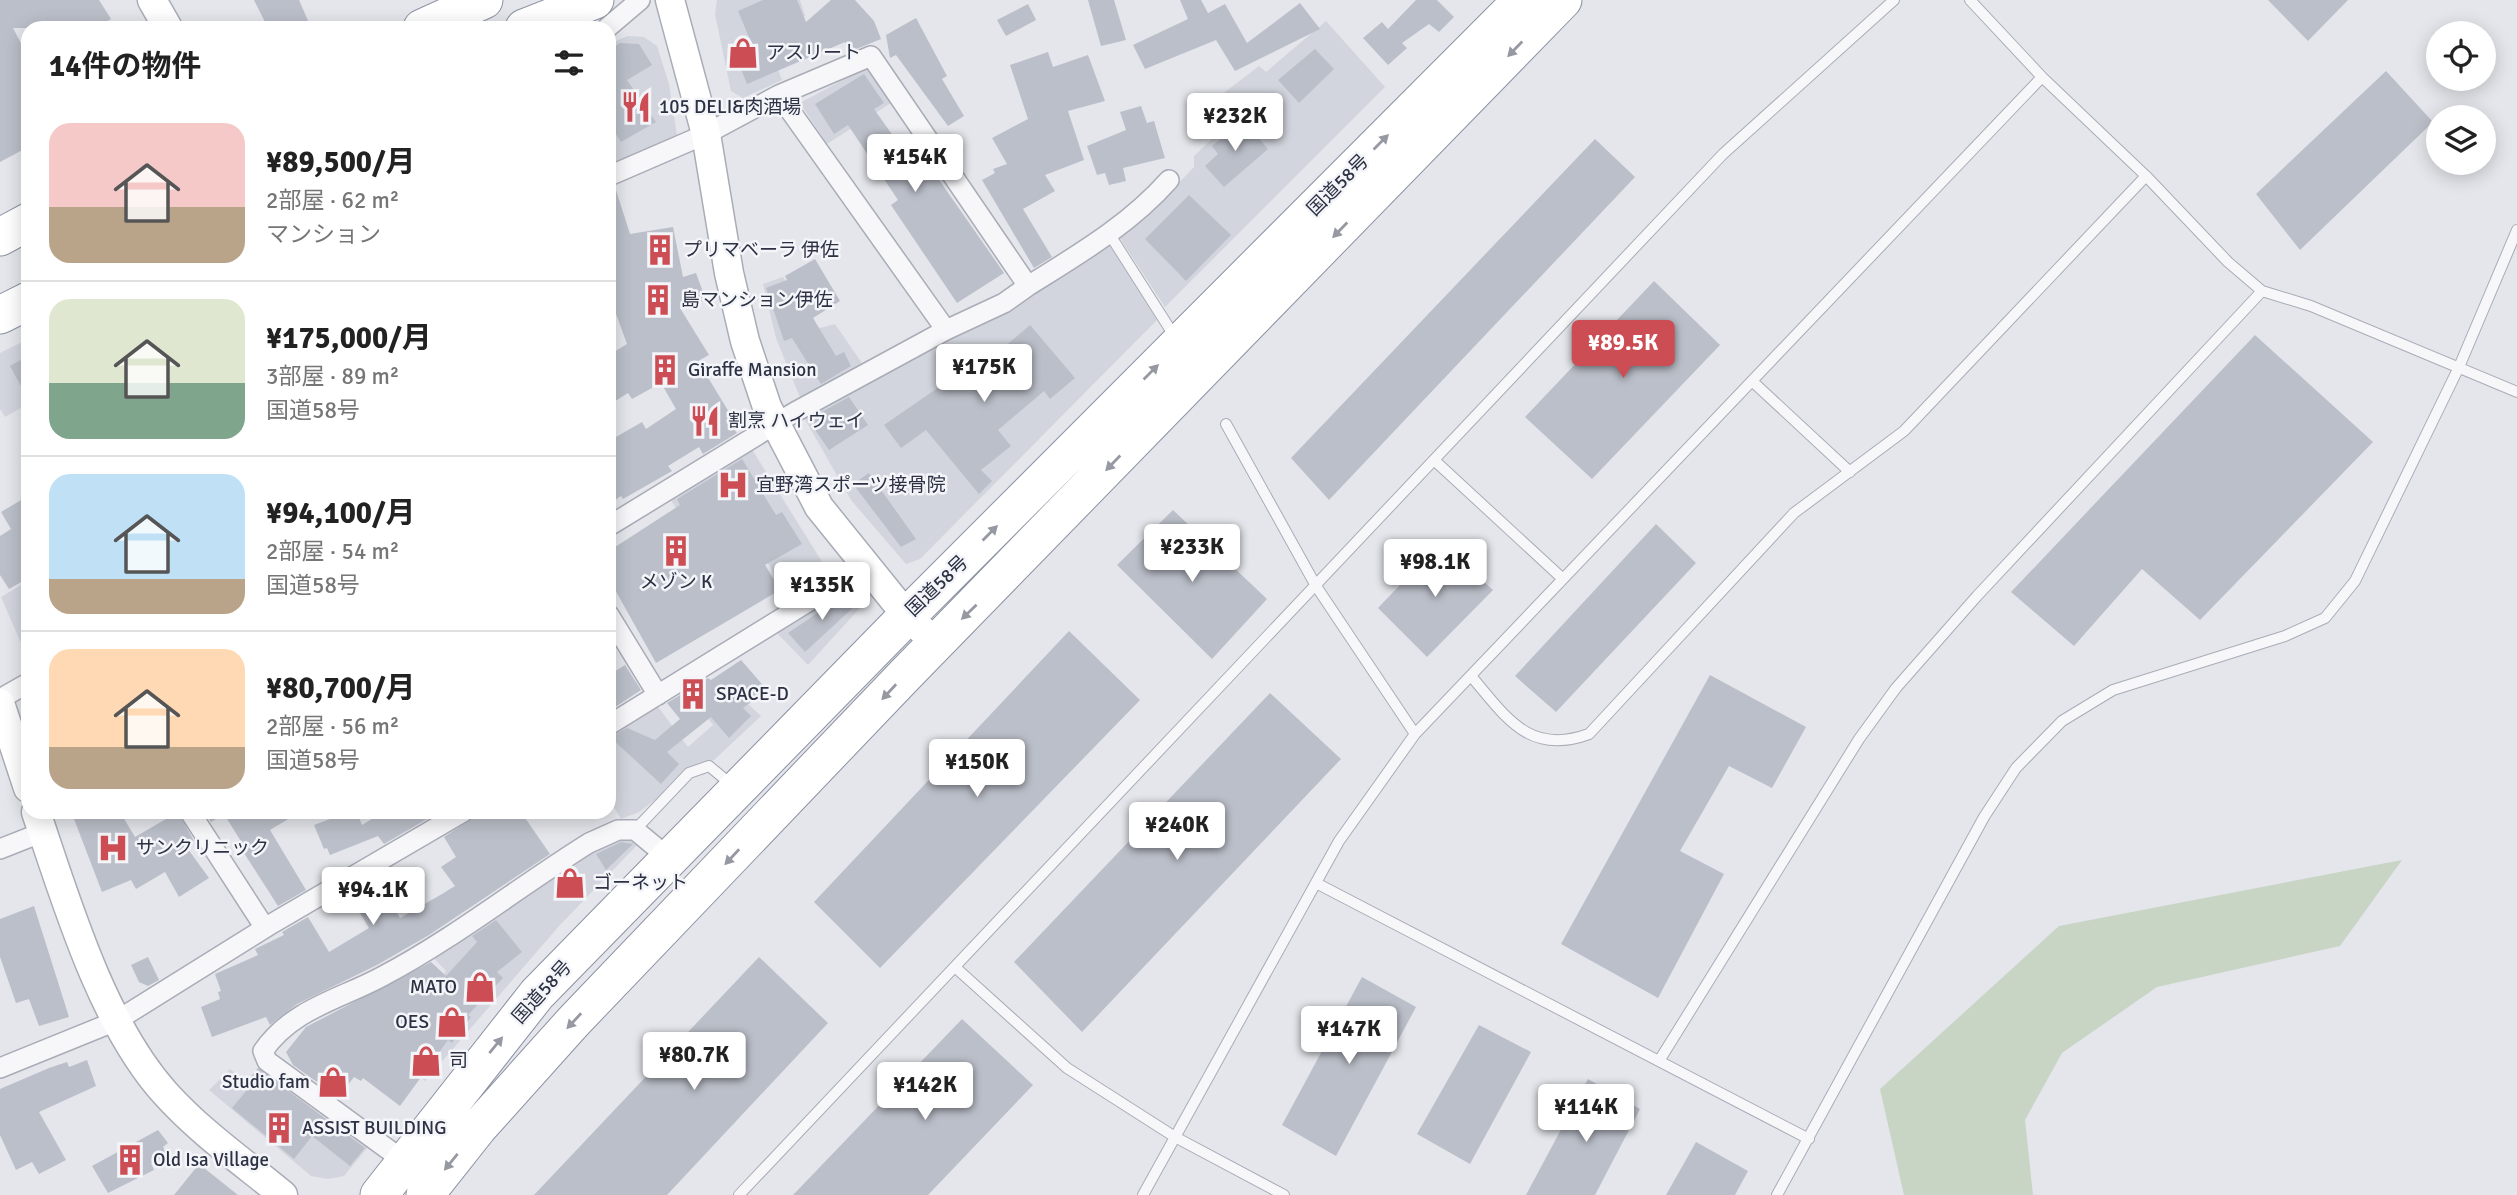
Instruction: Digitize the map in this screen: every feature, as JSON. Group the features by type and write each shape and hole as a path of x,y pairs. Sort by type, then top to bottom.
{"highway":[{"path":"438,21 484,0"},
{"path":"542,21 595,0"},
{"name":"国道58号","path":"379,1195 537,994 907,616 1522,0"},
{"name":"国道58号","path":"425,1195 478,1128 574,1021 1563,0"},
{"path":"0,237 21,226"},
{"path":"0,315 21,304"}],"street":[{"path":"152,0 164,21"},
{"path":"615,21 640,0"},
{"path":"670,0 706,134 736,300 757,379 775,426 819,507 866,566 885,585 907,616 937,644"},
{"path":"616,173 706,134 779,95 871,56 1028,286"},
{"path":"779,95 946,330"},
{"path":"616,522 775,426 946,330 1004,303 1110,235 1147,205 1169,180"},
{"path":"616,721 866,566"},
{"path":"616,626 658,695"},
{"path":"21,688 0,701 21,766"},
{"path":"195,819 265,928"},
{"path":"0,1068 116,1021 265,928 451,819"},
{"path":"0,849 40,822 116,1021 164,1091 214,1140 283,1195"},
{"path":"404,1161 267,1061 263,1051 270,1042 318,1003 383,976 589,843 618,830 635,830 670,859"}],"lane":[{"path":"739,1195 1723,154 1894,0"},
{"path":"1970,0 2042,77 2146,176 2228,262 2262,291 2311,306 2517,393"},
{"path":"1143,1195 1339,841 1415,734 2042,77"},
{"path":"1471,676 1507,719 1539,740 1555,742 1589,734 1794,513 1904,431 2146,176"},
{"path":"1777,1195 1984,817 2016,768 2062,721 2113,690 2285,636 2325,618 2355,581 2459,367 2517,230"},
{"path":"1110,235 1179,344"},
{"path":"1659,1061 1859,739 1896,688 1977,596 2262,291"},
{"path":"1752,382 1850,472"},
{"path":"1226,424 1316,586 1415,734"},
{"path":"1434,460 1563,579"},
{"path":"635,830 689,773 709,766 738,790"},
{"path":"1315,883 1809,1139"},
{"path":"956,968 1068,1068 1175,1137 1284,1195"}],"shaded area":[{"path":"717,0 800,0 805,16 764,32 782,80 743,98 731,91 715,14"},
{"path":"1326,21 1385,87 1165,307 1119,237 1152,211 1194,167 1194,156 1215,136 1199,112 1259,66 1266,72"},
{"path":"628,36 644,37 657,46 669,84 677,136 616,166 616,41"},
{"path":"869,66 894,101 827,144 800,103"},
{"path":"1109,243 1157,320 920,559 906,564 851,500 802,414"},
{"path":"783,277 816,329 835,324 864,366 801,400 776,338 763,284"},
{"path":"21,342 21,408 5,417 0,409 0,353"},
{"path":"751,448 831,576 790,600 745,525 702,550 669,497"},
{"path":"21,585 21,643 1,597"},
{"path":"846,588 860,603 859,609 808,665 775,631"},
{"path":"724,682 761,716 714,760 682,771 655,800 639,812 621,819 616,811 616,729 656,704 688,747 713,725 697,704"},
{"path":"619,834 641,841 560,925 425,1081 391,1055 405,1024 446,971 430,954"},
{"path":"230,1069 316,1137 333,1117 368,1147 344,1176 328,1179 311,1176 209,1090"}],"green space":[{"path":"2402,860 2340,946 2157,987 2062,1053 2025,1120 2033,1195 1904,1195 1880,1089 2059,926"}],"building":[{"path":"0,0 99,0 111,19 107,21 21,21 21,28 13,28 21,43 21,151 0,162"},
{"path":"254,0 299,0 308,21 264,21"},
{"path":"763,0 797,0 806,22 831,0 855,0 874,21 881,39 849,52 845,42 747,84 732,47 750,40 738,11"},
{"path":"1088,0 1114,0 1126,40 1101,46"},
{"path":"1180,0 1201,0 1208,13 1225,4 1247,43 1300,3 1320,29 1235,71 1216,40 1145,69 1133,45 1188,19"},
{"path":"1416,0 1437,0 1454,17 1439,32 1429,24 1402,43 1407,48 1388,65 1363,38 1382,22 1388,29"},
{"path":"2268,0 2348,0 2308,41"},
{"path":"1028,4 1036,20 1006,36 997,20"},
{"path":"916,18 947,76 942,79 964,116 948,126 896,55 890,58 886,35"},
{"path":"620,43 639,44 652,65 627,80 656,122 621,142 616,134 616,46"},
{"path":"1315,49 1334,69 1299,103 1278,80"},
{"path":"1048,52 1053,67 1088,55 1105,101 1068,111 1084,160 1045,175 1055,191 1023,209 1052,257 1034,268 982,180 995,173 993,169 1007,164 992,138 1028,119 1010,65"},
{"path":"2386,71 2426,114 2426,129 2300,250 2256,194"},
{"path":"864,74 884,103 874,109 925,181 935,174 1004,273 957,303 891,205 898,200 848,125 834,134 815,104"},
{"path":"1141,106 1147,123 1154,121 1165,158 1123,168 1126,181 1109,185 1105,173 1097,175 1087,146 1126,130 1120,112"},
{"path":"1243,120 1268,149 1224,187 1205,166 1218,154 1212,146"},
{"path":"1595,139 1635,177 1329,500 1291,458"},
{"path":"616,190 630,234 673,227 683,277 696,273 706,300 680,308 709,355 698,361 735,422 731,425 737,433 703,454 699,447 668,466 672,471 623,499 621,496 616,499 616,437 642,422 646,429 676,409 661,383 632,399 628,393 616,401 616,351 627,344 616,314"},
{"path":"1189,195 1231,235 1186,281 1145,239"},
{"path":"815,259 840,301 813,318 836,356 844,352 851,366 821,384 792,338 784,341 766,288 787,280 785,276"},
{"path":"1654,281 1720,345 1592,479 1525,417"},
{"path":"1030,325 1075,378 1050,399 1044,391 998,430 1011,446 981,470 992,481 979,494 926,430 901,448 884,425 955,376 989,347 995,355"},
{"path":"2255,335 2373,442 2200,620 2142,569 2074,646 2011,592"},
{"path":"21,360 21,386 10,366"},
{"path":"849,397 868,425 829,450 813,427 816,415"},
{"path":"742,459 776,515 782,512 802,544 765,565 780,590 656,663 616,592 616,546 680,505 677,499"},
{"path":"869,473 916,539 901,547 853,484"},
{"path":"21,500 21,582 9,589 0,575 0,536 11,529 1,512"},
{"path":"1173,510 1267,599 1212,659 1117,565"},
{"path":"1656,524 1696,563 1556,712 1515,676"},
{"path":"1441,542 1493,590 1427,657 1378,608"},
{"path":"847,593 857,604 805,652 788,633"},
{"path":"1069,631 1140,700 880,968 814,902"},
{"path":"741,660 767,690 743,708 751,716 729,738 711,717 667,752 679,764 661,784 616,743 616,734 627,728 655,740 680,719 667,703 708,678 711,680"},
{"path":"625,665 641,690 616,706 616,671"},
{"path":"1710,675 1806,727 1772,788 1729,766 1680,851 1724,874 1658,998 1561,944"},
{"path":"1270,693 1341,759 1082,1032 1014,962"},
{"path":"74,819 124,819 135,837 166,819 182,819 194,841 185,845 209,878 179,897 165,872 136,889 131,880 102,892"},
{"path":"227,819 288,819 270,830 306,890 278,906 244,853 247,851"},
{"path":"330,819 360,819 362,825 372,819 427,819 384,844 378,836 330,855 327,848 324,849 314,825"},
{"path":"471,819 526,819 550,854 429,935 377,965 297,1004 270,1025 266,1017 212,1037 201,1007 220,999 218,992 221,991 215,974 258,955 255,949 284,935 282,932 308,917 329,952 369,928 349,895 377,878 400,918 442,894 455,886 441,867 456,857 444,837"},
{"path":"621,842 633,844 606,870 596,854"},
{"path":"34,906 69,1017 39,1026 29,999 16,1003 0,957 0,919"},
{"path":"496,920 522,952 497,972 503,978 468,1015 471,1017 452,1043 448,1040 400,1106 363,1078 361,1081 354,1077 344,1090 339,1087 334,1094 293,1065 286,1052 306,1027 431,962 446,976 477,942 472,936"},
{"path":"148,957 159,980 148,986 139,982 131,965"},
{"path":"759,957 828,1023 667,1195 534,1195"},
{"path":"1362,977 1416,1007 1336,1156 1282,1125"},
{"path":"962,1019 1033,1085 928,1195 793,1195"},
{"path":"1479,1025 1531,1052 1470,1164 1417,1134"},
{"path":"87,1060 96,1086 39,1112 66,1160 39,1174 32,1162 16,1170 0,1135 0,1089 67,1062 69,1067"},
{"path":"258,1068 365,1148 350,1166 312,1136 294,1159 232,1108 252,1084 248,1080"},
{"path":"1588,1079 1640,1109 1595,1195 1526,1195"},
{"name":"Old Isa Village","path":"158,1130 168,1143 163,1147 167,1155 151,1163 154,1170 108,1193 92,1166"},
{"path":"1696,1142 1748,1171 1735,1195 1666,1195"},
{"path":"199,1164 238,1195 174,1195"}],"place":[{"name":"アスリート","path":"743,53"},
{"name":"105 DELI&肉酒場","path":"636,107"},
{"name":"プリマベーラ 伊佐","path":"660,250"},
{"name":"島マンション伊佐","path":"658,300"},
{"name":"Giraffe Mansion","path":"665,370"},
{"name":"割烹 ハイウェイ","path":"705,421"},
{"name":"宜野湾スポーツ接骨院","path":"733,485"},
{"name":"メゾン K","path":"676,551"},
{"name":"SPACE-D","path":"693,694"},
{"name":"サンクリニック","path":"113,848"},
{"name":"ゴーネット","path":"570,883"},
{"name":"MATO","path":"480,987"},
{"name":"OES","path":"452,1022"},
{"name":"司","path":"426,1061"},
{"name":"Studio fam","path":"333,1082"},
{"name":"ASSIST BUILDING","path":"279,1128"},
{"name":"Old Isa Village","path":"130,1160"}]}
